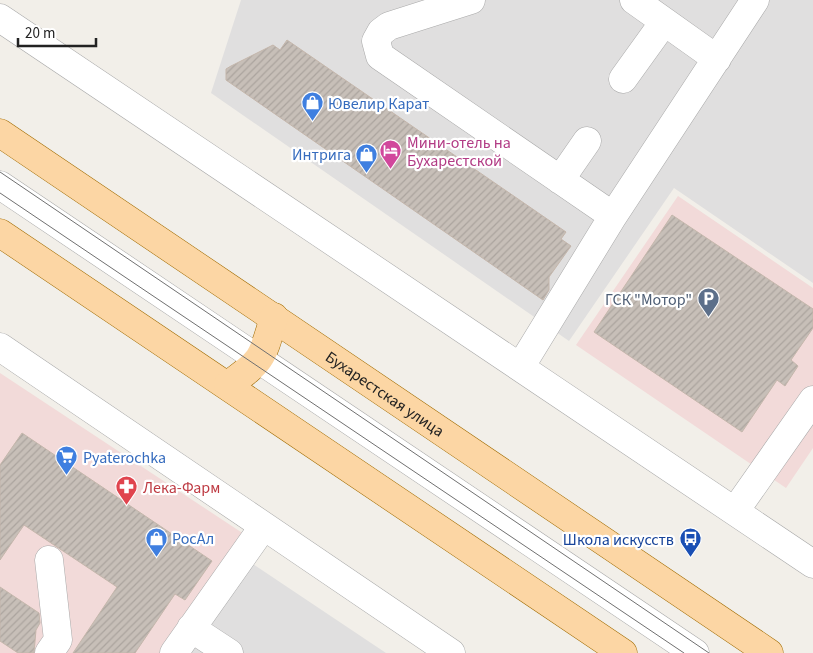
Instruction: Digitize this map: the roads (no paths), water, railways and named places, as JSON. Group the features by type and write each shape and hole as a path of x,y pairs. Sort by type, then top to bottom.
{"main road":[{"name":"Бухарестская улица","path":"0,133 770,653"},
{"path":"0,232 623,653"},
{"path":"228,385 255,365 264,353 274,317"}],"street":[{"path":"471,0 390,26 381,32 376,41 376,50 380,56 415,82 613,216"},
{"path":"634,0 716,59"},
{"path":"521,366 613,216 755,0"},
{"path":"0,18 521,366 813,564"},
{"path":"623,79 664,22"},
{"path":"560,180 587,141"},
{"path":"0,185 695,653"},
{"path":"0,347 451,653"},
{"path":"735,511 813,400"},
{"path":"174,653 263,527"},
{"path":"49,560 58,640 49,653"},
{"path":"192,628 229,653"}],"tram line":[{"path":"0,172 709,653"},
{"path":"0,193 684,653"}],"place":[{"name":"Ювелир Карат","path":"312,122"},
{"name":"Мини-отель на Бухарестской","path":"391,170"},
{"name":"Интрига","path":"367,173"},
{"name":"ГСК \"Мотор\"","path":"708,318"},
{"name":"Pyaterochka","path":"67,476"},
{"name":"Лека-Фарм","path":"127,506"},
{"name":"РосАл","path":"156,557"},
{"name":"Школа искусств","path":"690,558"}]}
